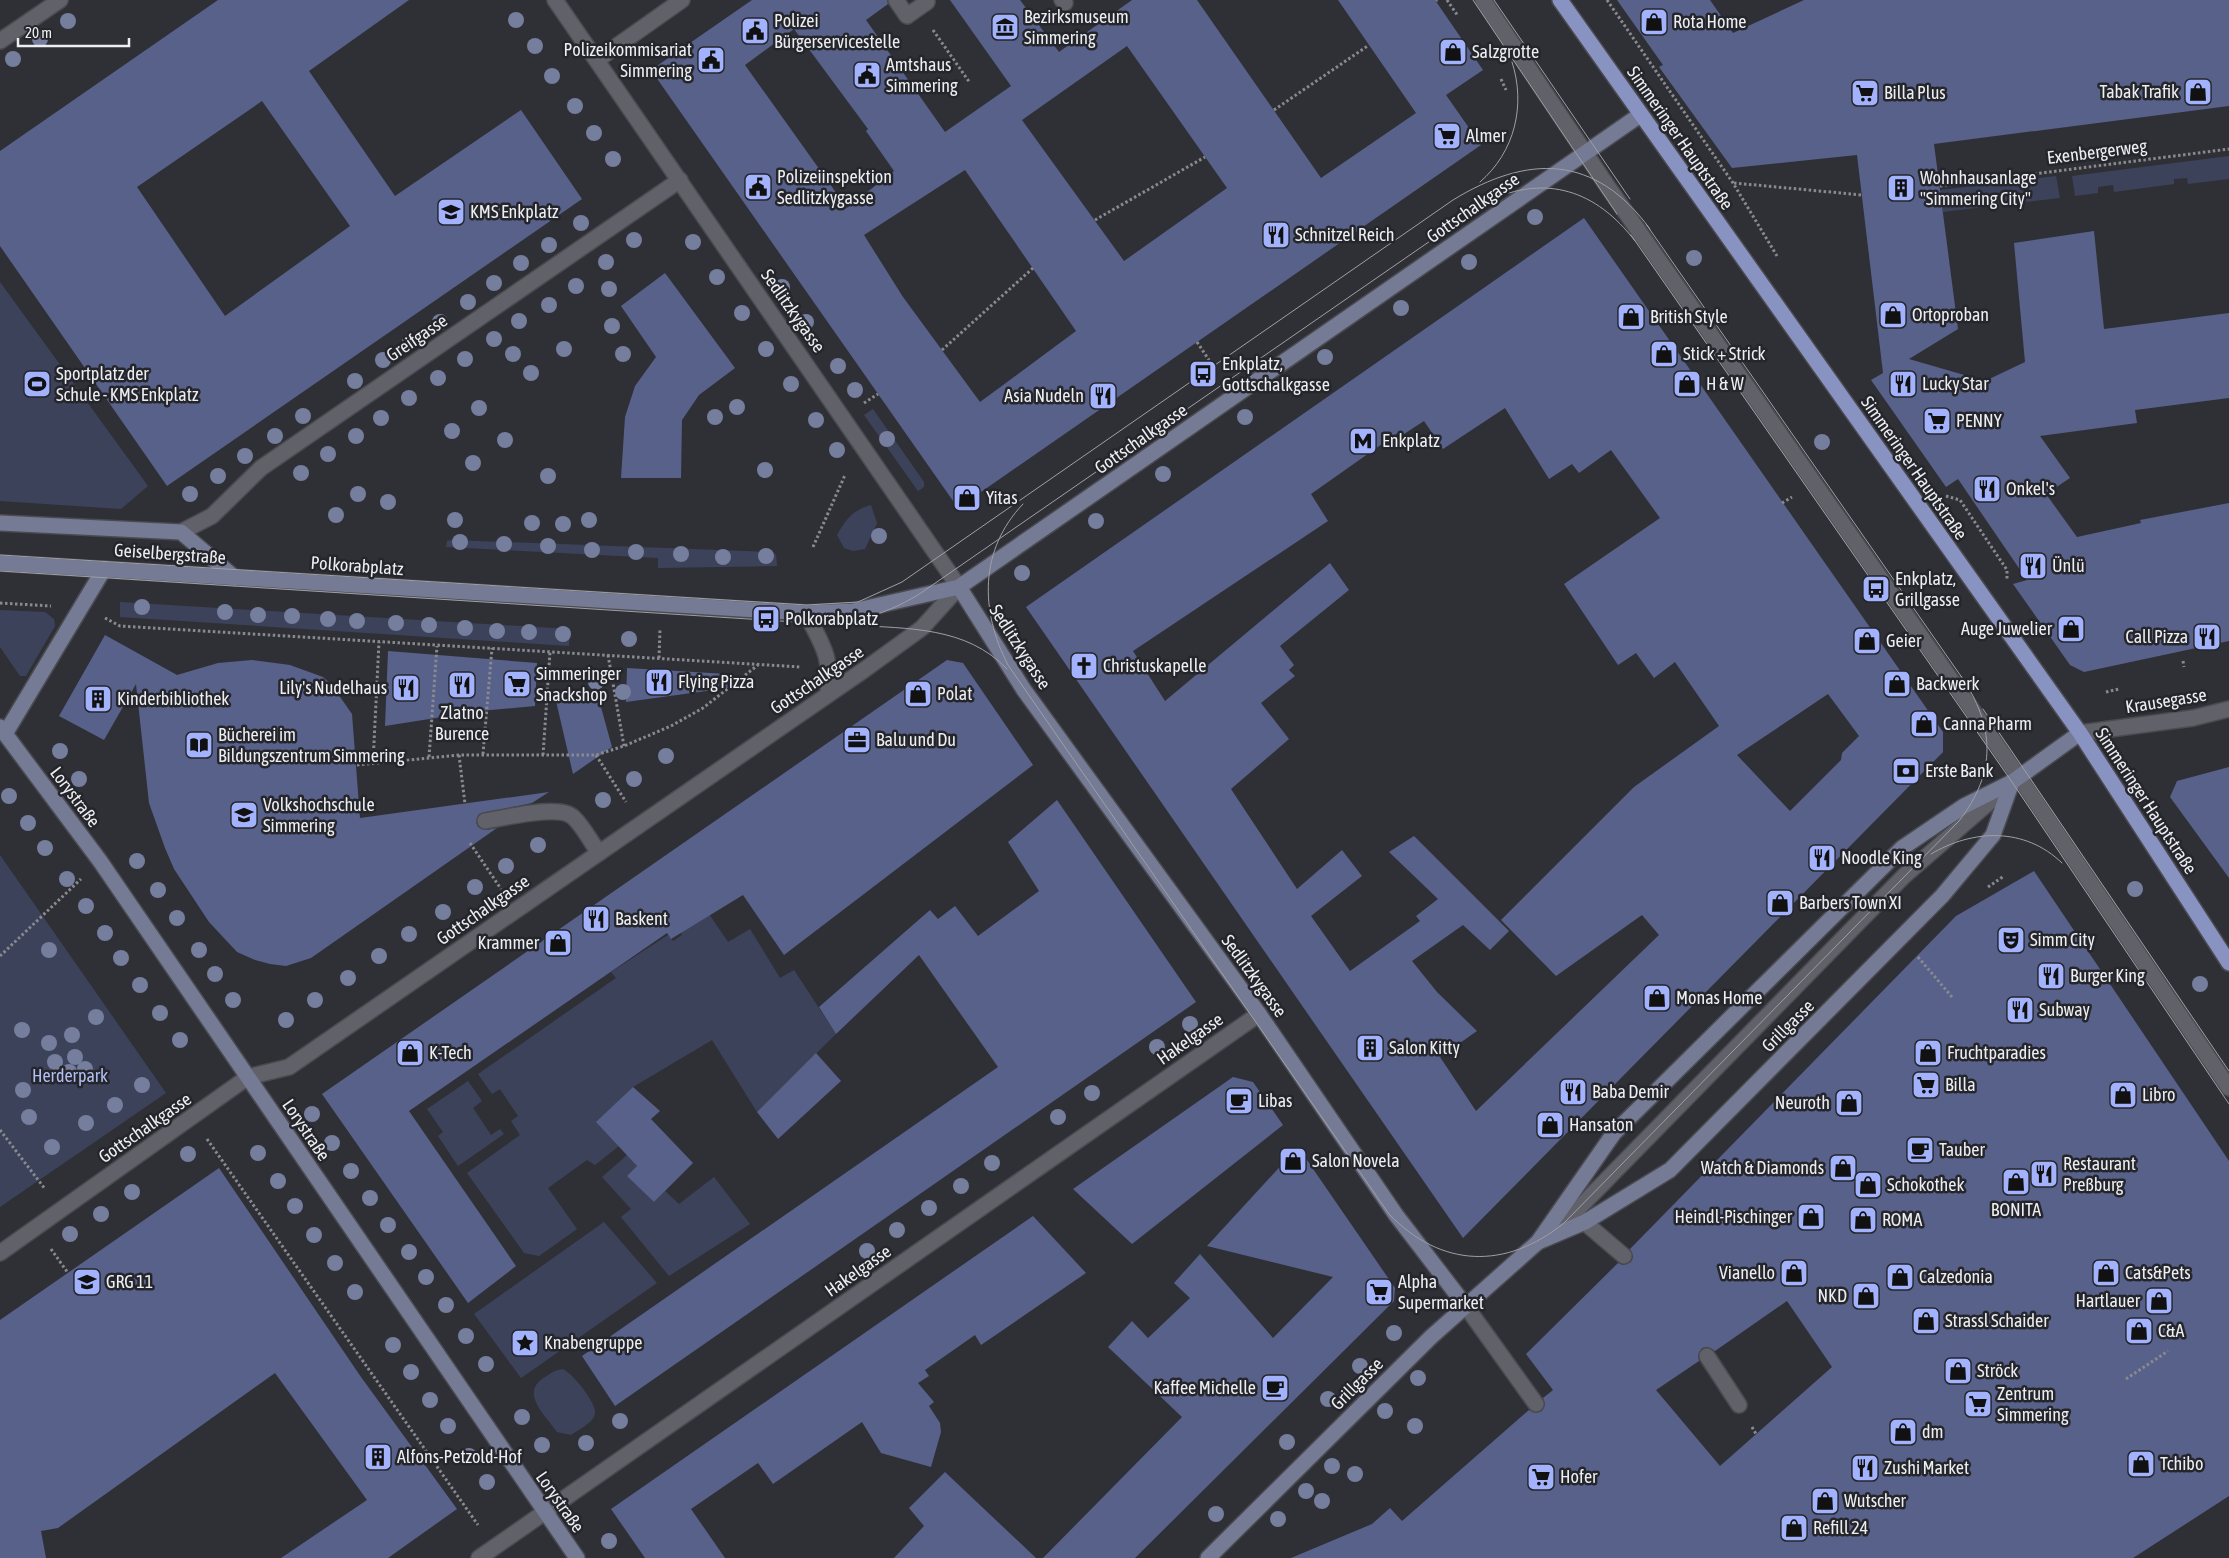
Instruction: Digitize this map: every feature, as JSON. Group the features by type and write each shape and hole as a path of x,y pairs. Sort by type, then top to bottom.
{"main road":[{"name":"Simmeringer Hauptstraße","path":"1560,0 2080,733 2229,963"},
{"name":"Gottschalkgasse","path":"959,587 1640,115"},
{"name":"Geiselbergstraße","path":"0,524 181,532 235,578"},
{"name":"Geiselbergstraße","path":"0,563 235,578"},
{"path":"2,731 82,607 104,569"},
{"name":"Polkorabplatz","path":"235,578 806,613 853,612 959,587"},
{"name":"Sedlitzkygasse","path":"959,587 1024,690 1258,1014 1396,1215 1465,1305"},
{"name":"Lorystraße","path":"2,731 100,861 577,1558"},
{"name":"Grillgasse","path":"1538,1242 1574,1213 1614,1133 1902,848 1964,806 2016,780 2080,733"},
{"name":"Grillgasse","path":"1208,1558 1465,1305 1538,1242 1574,1213 1670,1170 1942,896 1993,835 2016,780"}],"street":[{"path":"0,41 60,0"},
{"name":"Sedlitzkygasse","path":"556,0 959,587"},
{"path":"597,60 682,0"},
{"path":"896,0 907,16 923,5"},
{"path":"1483,0 1587,152 1608,187 2229,1088"},
{"name":"Greifgasse","path":"181,532 212,516 261,468 680,180"},
{"name":"Gottschalkgasse","path":"0,1253 248,1077 288,1067 828,694 922,628 959,587"},
{"path":"806,613 827,655 828,694"},
{"name":"Krausegasse","path":"2080,733 2193,718 2229,708"},
{"name":"Grillgasse","path":"1574,1213 1886,894 1971,816 2016,780"},
{"path":"485,821 555,811 567,813 574,818 598,853"},
{"name":"Hakelgasse","path":"479,1558 1258,1014"},
{"path":"1574,1213 1624,1256"},
{"path":"1465,1305 1536,1404"},
{"path":"1707,1356 1739,1405"}],"path":[{"path":"923,5 970,83"},
{"path":"1274,110 1369,45"},
{"name":"Exenbergerweg","path":"1940,186 2229,148"},
{"path":"1095,220 1205,157"},
{"path":"1733,183 1862,195"},
{"path":"942,350 1033,268"},
{"path":"1197,342 1209,360"},
{"path":"813,547 845,475"},
{"path":"0,603 82,607 120,626 804,667"},
{"path":"659,658 660,639"},
{"path":"373,763 379,642"},
{"path":"429,757 437,645"},
{"path":"483,754 492,648"},
{"path":"543,755 550,652"},
{"path":"608,655 624,746"},
{"path":"2183,662 2184,667"},
{"path":"357,764 483,754 596,755 624,746 671,726 703,708 758,664"},
{"path":"2106,692 2119,689"},
{"path":"459,755 466,812"},
{"path":"596,755 640,824"},
{"path":"469,838 470,847 516,910"},
{"path":"0,956 100,861"},
{"path":"1917,956 1952,996"},
{"path":"192,1118 494,1548"},
{"path":"0,1130 61,1210"},
{"path":"2126,1379 2168,1351"}],"green space":[{"path":"2229,156 2229,179 2188,184 2187,178 2174,179 2174,184 2114,192 2113,185 2098,187 2098,193 2075,196 2072,176"},
{"path":"2056,176 2060,198 1943,212 1940,190"},
{"name":"Sportplatz der Schule - KMS Enkplatz","path":"0,282 148,486 121,509 0,501"},
{"path":"873,409 924,482 924,487 918,491 864,415"},
{"path":"871,505 877,523 865,549 853,551 844,548 837,535 840,529 855,512"},
{"path":"447,541 773,552 776,555 777,566 658,568 658,558 446,547"},
{"path":"120,602 570,629 569,646 120,617"},
{"path":"0,610 45,612 54,619 55,626 26,676 20,676 0,647"},
{"name":"Herderpark","path":"0,855 166,1093 0,1207"},
{"path":"705,908 728,942 750,929 780,978 794,970 836,1034 757,1112 712,1040 633,1087 597,1122 619,1146 595,1165 587,1160 548,1188 577,1229 539,1256 524,1253 467,1173 520,1135 511,1121 518,1116 500,1089 492,1094 478,1074 616,978 611,972 668,935 673,941 682,935 679,929"},
{"path":"468,1081 482,1101 473,1108 491,1135 500,1129 504,1134 458,1166 438,1136 443,1132 427,1109"},
{"path":"627,1155 637,1166 628,1176 654,1202 665,1191 679,1204 714,1177 750,1224 669,1276 621,1217 631,1209 602,1177"},
{"path":"604,1222 657,1283 521,1378 474,1314"},
{"path":"563,1369 584,1389 595,1409 594,1417 585,1426 571,1435 557,1432 538,1405 534,1391 536,1385 542,1379 552,1372"}],"building":[{"path":"218,0 409,0 309,71 395,196 521,110 582,199 167,486 0,246 0,151","holes":["262,101 350,226 225,316 137,187"]},
{"path":"752,0 887,0 888,4 866,20 945,132 1011,86 950,0 1020,0 1059,52 1132,0 1197,0 1321,178 1416,113 1338,0 1435,0 1483,70 1446,95 1481,145 958,508 651,70","holes":["794,29 868,129 866,131 894,171 847,208 745,65","1127,46 1227,188 1124,261 1022,120","965,170 1076,331 980,402 903,297 864,235"]},
{"path":"1617,0 1710,0 1733,33 1804,0 2229,0 2229,106 1934,144 1958,329 1909,359 1985,381 2025,362 2014,243 2094,231 2104,329 2229,313 2229,398 2135,410 2137,423 2040,436 2070,478 2046,494 2077,537 2141,523 2140,520 2229,503 2229,641 2084,672 2070,665 2013,584 2027,580 1958,479 1946,487 1871,380 1883,373 1857,155 1732,168 1659,67 1663,65"},
{"path":"1584,218 1943,732 1943,752 1463,1238 1026,607","holes":["1505,408 1549,479 1572,464 1579,473 1611,450 1660,518 1564,584 1618,665 1636,653 1654,678 1675,662 1719,726 1634,787 1501,920 1556,976 1642,915 1659,935 1476,1111 1440,1057 1477,1031 1437,992 1412,961 1463,925 1490,950 1509,931 1414,836 1389,852 1438,899 1416,916 1420,921 1350,971 1311,916 1362,876 1342,850 1297,889 1231,789 1289,739 1261,703 1295,676 1289,670 1294,665 1280,646 1349,590 1330,563 1165,701 1133,651 1328,521 1311,494 1399,432 1401,436 1424,421 1443,449","1828,694 1859,736 1842,753 1841,760 1790,811 1737,755"]},
{"path":"665,273 735,368 699,395 682,420 681,478 621,478 625,417 635,386 656,357 621,306"},
{"path":"105,635 177,675 218,663 252,660 290,665 323,677 331,684 352,714 360,818 549,792 532,803 479,814 476,822 478,827 486,830 497,828 311,958 286,966 255,960 237,952 209,922 174,869 149,803 136,684 104,740 59,716"},
{"path":"388,651 537,663 535,706 480,711 385,726"},
{"path":"947,660 963,663 1033,765 784,955 743,895 671,939 667,933 409,1111 516,1266 468,1303 322,1094"},
{"name":"Flying Pizza","path":"627,668 727,674 728,688 626,702"},
{"path":"596,689 612,747 573,774 556,701"},
{"path":"2229,767 2229,878 2170,797 2177,781"},
{"path":"1057,800 1196,1002 615,1406 582,1356 998,1067 919,955 836,1034 819,1007 930,910 938,919 955,906 978,936 1039,891 1008,842"},
{"path":"2034,871 2229,1161 2229,1496 2133,1558 1291,1558 1372,1524 1390,1508 1402,1521 1529,1410 1536,1413 1542,1411 1545,1404 1543,1398 1553,1390 1526,1354 1618,1263 1623,1265 1631,1262 1633,1257 1630,1249 1956,916","holes":["1787,1301 1832,1367 1720,1466 1656,1390 1699,1361 1698,1356 1702,1348 1707,1347 1715,1351"]},
{"path":"816,1053 841,1081 778,1139 757,1112"},
{"path":"1233,1077 1253,1082 1283,1125 1132,1244 1073,1189"},
{"path":"633,1087 660,1111 651,1119 693,1163 654,1202 627,1176 637,1166 596,1122"},
{"path":"1298,1147 1395,1288 1394,1301 1135,1558 1043,1558 1182,1417 1108,1347 1132,1321 1148,1338 1190,1298 1174,1283 1200,1254 1273,1338 1333,1277 1207,1246"},
{"path":"219,1168 361,1377 457,1509 388,1558 281,1558 367,1500 275,1373 58,1528 41,1531 46,1558 0,1558 0,1320"},
{"path":"1033,1216 1086,1273 981,1345 975,1335 925,1370 929,1376 918,1383 934,1402 929,1406 940,1423 941,1432 931,1467 881,1453 862,1422 773,1484 758,1463 691,1509 725,1558 645,1558 611,1509"},
{"path":"945,1472 1036,1558 894,1558 924,1526 909,1508"}],"tram line":[{"path":"1473,0 1617,214"},
{"path":"1494,0 1630,199"},
{"path":"1480,182 1502,157 1514,127 1518,95 1512,62"},
{"path":"0,555 807,605 858,602 902,582 1453,200 1481,185 1508,175 1534,169 1559,169 1583,175 1607,186 1629,204 1650,229"},
{"path":"0,571 811,623 854,620 879,614 918,595 1488,201 1509,193 1530,189 1550,188 1569,192 1587,199 1604,209 1635,241"},
{"path":"1646,224 1965,682"},
{"path":"1631,235 2012,782 2229,1104"},
{"path":"1023,504 1009,522 998,541 988,582 992,624 1008,665 1389,1214 1409,1232 1430,1245 1452,1253 1474,1256 1497,1255 1520,1249 1542,1238 1564,1223 1959,821 1980,785 1987,749 1980,713 1961,676"},
{"path":"853,625 915,629 955,637 991,655 1007,669"},
{"path":"1983,709 2229,1071"},
{"path":"1931,854 1964,840 1981,836 1998,836 2032,843 2047,851 2062,863"}],"place":[{"name":"Rota Home","path":"1654,22"},
{"name":"Bezirksmuseum Simmering","path":"1005,27"},
{"name":"Polizei Bürgerservicestelle","path":"755,31"},
{"name":"Salzgrotte","path":"1453,52"},
{"name":"Polizeikommisariat Simmering","path":"711,60"},
{"name":"Amtshaus Simmering","path":"867,75"},
{"name":"Tabak Trafik","path":"2198,92"},
{"name":"Billa Plus","path":"1865,93"},
{"name":"Almer","path":"1447,136"},
{"name":"Polizeiinspektion Sedlitzkygasse","path":"758,187"},
{"name":"Wohnhausanlage \"Simmering City\"","path":"1901,188"},
{"name":"KMS Enkplatz","path":"451,212"},
{"name":"Schnitzel Reich","path":"1276,235"},
{"name":"Ortoproban","path":"1893,315"},
{"name":"British Style","path":"1631,317"},
{"name":"Stick + Strick","path":"1664,354"},
{"name":"Enkplatz, Gottschalkgasse","path":"1203,374"},
{"name":"Sportplatz der Schule - KMS Enkplatz","path":"37,384"},
{"name":"H & W","path":"1687,384"},
{"name":"Lucky Star","path":"1903,384"},
{"name":"Asia Nudeln","path":"1103,396"},
{"name":"PENNY","path":"1937,421"},
{"name":"Enkplatz","path":"1363,441"},
{"name":"Onkel's","path":"1987,489"},
{"name":"Yitas","path":"967,498"},
{"name":"Ünlü","path":"2033,566"},
{"name":"Enkplatz, Grillgasse","path":"1876,589"},
{"name":"Polkorabplatz","path":"766,619"},
{"name":"Auge Juwelier","path":"2071,629"},
{"name":"Call Pizza","path":"2207,637"},
{"name":"Geier","path":"1867,641"},
{"name":"Christuskapelle","path":"1084,666"},
{"name":"Flying Pizza","path":"659,682"},
{"name":"Simmeringer Snackshop","path":"517,684"},
{"name":"Backwerk","path":"1897,684"},
{"name":"Zlatno Burence","path":"462,685"},
{"name":"Lily's Nudelhaus","path":"406,688"},
{"name":"Polat","path":"918,694"},
{"name":"Kinderbibliothek","path":"98,699"},
{"name":"Canna Pharm","path":"1924,724"},
{"name":"Balu und Du","path":"857,740"},
{"name":"Bücherei im Bildungszentrum Simmering","path":"199,745"},
{"name":"Erste Bank","path":"1906,771"},
{"name":"Volkshochschule Simmering","path":"244,815"},
{"name":"Noodle King","path":"1822,858"},
{"name":"Barbers Town XI","path":"1780,903"},
{"name":"Baskent","path":"596,919"},
{"name":"Simm City","path":"2011,940"},
{"name":"Krammer","path":"558,943"},
{"name":"Burger King","path":"2051,976"},
{"name":"Monas Home","path":"1657,998"},
{"name":"Subway","path":"2020,1010"},
{"name":"Salon Kitty","path":"1370,1048"},
{"name":"K-Tech","path":"410,1053"},
{"name":"Fruchtparadies","path":"1928,1053"},
{"name":"Billa","path":"1926,1085"},
{"name":"Baba Demir","path":"1573,1092"},
{"name":"Libro","path":"2123,1095"},
{"name":"Libas","path":"1239,1101"},
{"name":"Neuroth","path":"1849,1103"},
{"name":"Hansaton","path":"1550,1125"},
{"name":"Tauber","path":"1920,1150"},
{"name":"Salon Novela","path":"1293,1161"},
{"name":"Watch & Diamonds","path":"1843,1168"},
{"name":"Restaurant Preßburg","path":"2044,1174"},
{"name":"BONITA","path":"2016,1182"},
{"name":"Schokothek","path":"1868,1185"},
{"name":"Heindl-Pischinger","path":"1811,1217"},
{"name":"ROMA","path":"1863,1220"},
{"name":"Vianello","path":"1794,1273"},
{"name":"Cats&Pets","path":"2106,1273"},
{"name":"Calzedonia","path":"1900,1277"},
{"name":"GRG 11","path":"87,1282"},
{"name":"Alpha Supermarket","path":"1379,1292"},
{"name":"NKD","path":"1866,1296"},
{"name":"Hartlauer","path":"2159,1301"},
{"name":"Strassl Schaider","path":"1926,1321"},
{"name":"C&A","path":"2139,1331"},
{"name":"Knabengruppe","path":"525,1343"},
{"name":"Ströck","path":"1958,1371"},
{"name":"Kaffee Michelle","path":"1275,1388"},
{"name":"Zentrum Simmering","path":"1978,1404"},
{"name":"dm","path":"1903,1432"},
{"name":"Alfons-Petzold-Hof","path":"378,1457"},
{"name":"Tchibo","path":"2141,1464"},
{"name":"Zushi Market","path":"1865,1468"},
{"name":"Hofer","path":"1541,1477"},
{"name":"Wutscher","path":"1825,1501"},
{"name":"Refill 24","path":"1794,1528"}]}
